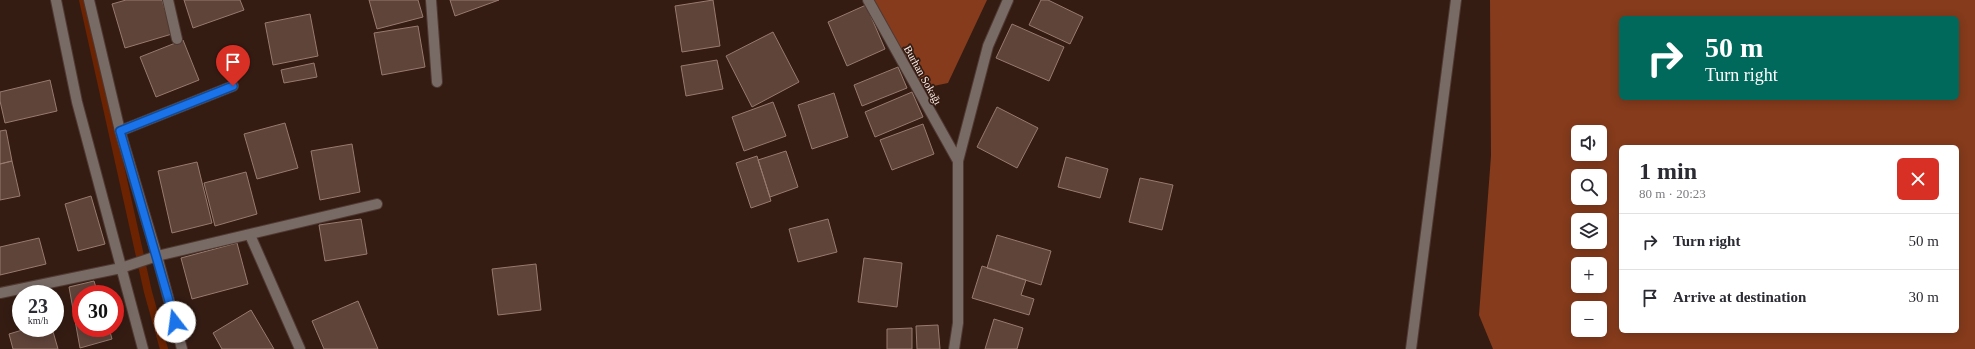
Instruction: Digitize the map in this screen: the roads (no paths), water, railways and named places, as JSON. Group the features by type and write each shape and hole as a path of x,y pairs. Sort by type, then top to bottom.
{"street":[{"path":"56,0 77,102 143,349"},
{"path":"89,0 120,131 157,256 182,349"},
{"path":"168,0 177,39"},
{"path":"431,0 437,82"},
{"name":"Burhan Sokağı","path":"868,0 958,161"},
{"path":"954,349 958,323 958,161 988,46 1008,0"},
{"path":"1411,349 1456,0"},
{"path":"120,131 233,86"},
{"path":"0,293 121,268 157,256 377,204"},
{"path":"250,235 300,349"}],"waterway":[{"path":"83,0 148,292 164,349"}]}
